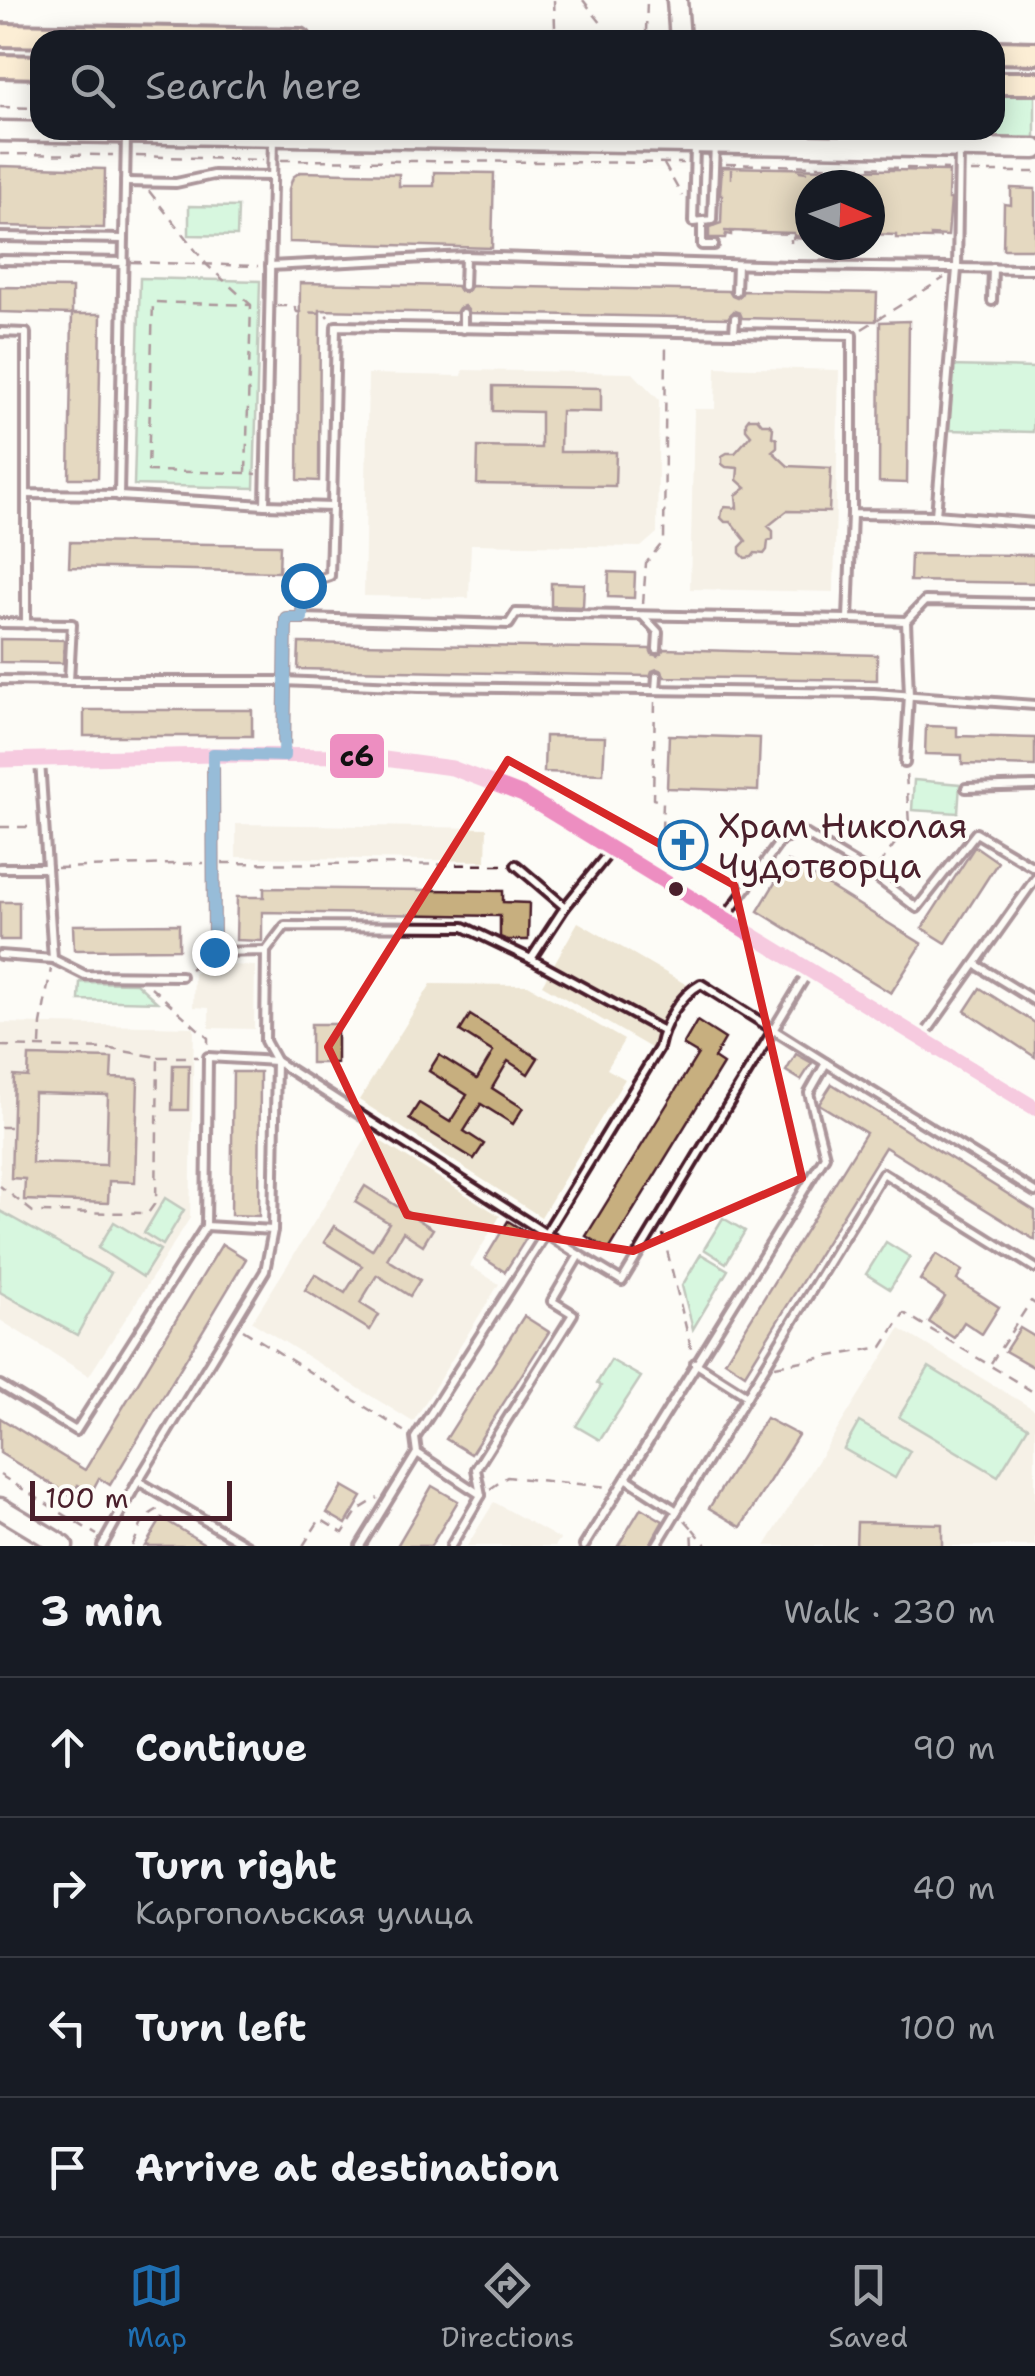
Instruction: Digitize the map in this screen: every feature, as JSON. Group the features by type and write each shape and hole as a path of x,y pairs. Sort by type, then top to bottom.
{"main road":[{"path":"678,0 680,30"},
{"path":"0,35 30,36"},
{"path":"1005,52 1035,53"},
{"path":"0,66 30,67"},
{"path":"1005,82 1035,83"},
{"path":"0,131 30,132"},
{"path":"700,140 1035,149"},
{"path":"0,1508 62,1546"}],"street":[{"path":"0,760 213,754 362,756 452,768 523,795 1035,1108"}],"lane":[{"path":"119,496 126,140"},
{"path":"265,505 272,140"},
{"path":"685,140 694,163 694,222 702,223 712,220 715,142"},
{"path":"936,516 957,270 959,148"},
{"path":"125,182 176,183 213,174 272,176"},
{"path":"702,223 702,244 714,245"},
{"path":"0,237 124,240"},
{"path":"270,266 465,256 1035,269"},
{"path":"464,286 465,256"},
{"path":"0,260 124,262"},
{"path":"736,291 737,265"},
{"path":"992,268 992,301"},
{"path":"462,328 463,313"},
{"path":"734,333 735,318"},
{"path":"302,618 303,585 330,576 336,326 852,335 848,620"},
{"path":"0,332 26,334 26,624"},
{"path":"26,494 332,507"},
{"path":"852,514 1035,523"},
{"path":"905,763 909,695 906,620 925,600 1035,603"},
{"path":"284,756 286,618 509,624 516,613 906,620"},
{"path":"642,615 658,632 657,649"},
{"path":"0,623 72,624 69,680"},
{"path":"656,690 657,676"},
{"path":"0,680 909,695 1035,705"},
{"path":"213,754 214,952 266,951"},
{"path":"40,761 53,959"},
{"path":"966,788 1035,786"},
{"path":"725,919 781,840 802,832 872,874 917,908 976,833 1035,868"},
{"path":"531,959 610,850"},
{"path":"516,865 565,908"},
{"path":"0,868 47,868"},
{"path":"922,1039 1035,879"},
{"path":"663,1031 531,959 464,928 284,926 266,951 265,1041 276,1061 622,1281 808,971"},
{"path":"0,955 53,959 85,974 181,976"},
{"path":"975,964 1035,1001"},
{"path":"360,1546 417,1453 415,1438 660,1048 663,1031 687,991 701,984 1035,1192"},
{"path":"0,1385 76,1431 206,1226 208,1057 276,1061"},
{"path":"104,1543 265,1271 274,1230 276,1061"},
{"path":"584,1546 824,1156 809,1093 826,1063"},
{"path":"656,1546 883,1173 1035,1268"},
{"path":"206,1226 274,1230"},
{"path":"451,1546 481,1495 476,1469 573,1314 552,1302 579,1255"},
{"path":"695,1363 747,1396"},
{"path":"417,1453 481,1495"},
{"path":"626,1478 677,1511"},
{"path":"138,1481 248,1546"}],"path":[{"path":"554,0 556,27"},
{"path":"583,0 605,28"},
{"path":"646,30 647,0"},
{"path":"0,107 30,108"},
{"path":"0,154 694,163"},
{"path":"663,163 694,215"},
{"path":"714,163 800,170"},
{"path":"885,170 1035,172"},
{"path":"142,183 207,265 251,305 246,474"},
{"path":"721,230 735,234 791,234 791,241 795,239"},
{"path":"931,237 945,237"},
{"path":"124,262 270,266"},
{"path":"852,335 957,270"},
{"path":"265,474 148,471 153,302 294,306 298,312 325,313 336,326"},
{"path":"642,615 646,563 664,541 666,332"},
{"path":"656,690 653,800 663,802 661,857"},
{"path":"872,874 909,825 905,763"},
{"path":"0,827 45,828"},
{"path":"47,868 215,863 516,865"},
{"path":"181,976 214,952"},
{"path":"40,1047 53,959"},
{"path":"0,1046 208,1057 208,1038 139,976"},
{"path":"0,1186 33,1212 148,1213 156,1202 158,1057"},
{"path":"0,1127 12,1127"},
{"path":"659,1220 695,1363"},
{"path":"990,1366 1035,1294"},
{"path":"764,1368 882,1348 904,1313 1035,1393"},
{"path":"234,1324 415,1438"},
{"path":"0,1475 104,1543"},
{"path":"481,1495 507,1477 620,1488"},
{"path":"303,1546 320,1519 344,1533 358,1510 396,1487"},
{"path":"132,1546 148,1514 167,1506 156,1499"},
{"path":"677,1511 708,1546"},
{"path":"692,1528 693,1546"}],"highlighted area":[{"path":"508,760 734,885 802,1178 633,1251 407,1215 328,1047"}],"shaded area":[{"path":"716,367 839,370 834,592 690,589 694,409 715,409"},
{"path":"463,370 633,373 659,400 657,533 641,547 471,544 469,598 364,596 368,374 462,376"},
{"path":"236,824 487,828 486,861 236,857"},
{"path":"578,922 687,985 651,1048 542,985"},
{"path":"207,964 255,966 254,1029 209,1028 209,1008 193,1007 194,974"},
{"path":"431,984 528,985 624,1040 607,1069 625,1079 541,1217 359,1100"},
{"path":"0,1023 194,1027 190,1218 89,1376 0,1320"},
{"path":"369,1134 500,1216 470,1266 499,1284 413,1422 252,1322"},
{"path":"900,1329 1035,1410 1035,1546 765,1546"},
{"path":"494,1502 560,1539 555,1546 467,1546"}],"green space":[{"path":"1005,90 1035,90 1035,141 991,140 1005,140"},
{"path":"189,206 238,207 237,236 189,235"},
{"path":"140,278 260,281 254,488 134,485"},
{"path":"949,366 1035,368 1033,432 948,430"},
{"path":"914,780 960,784 958,813 912,810"},
{"path":"80,982 136,983 157,1002 79,1000"},
{"path":"165,1198 184,1210 163,1245 144,1233"},
{"path":"0,1211 111,1273 77,1335 0,1292"},
{"path":"723,1218 745,1231 726,1263 704,1249"},
{"path":"114,1222 160,1250 143,1277 98,1248"},
{"path":"886,1242 910,1257 890,1289 866,1274"},
{"path":"701,1254 728,1270 693,1329 682,1286"},
{"path":"611,1360 641,1377 600,1440 576,1426 601,1386 597,1383"},
{"path":"929,1367 1028,1427 998,1476 899,1417"},
{"path":"859,1422 910,1451 895,1478 844,1449"}],"building":[{"path":"0,166 105,169 104,228 0,226"},
{"path":"722,167 949,171 948,236 931,235 931,239 885,235 885,170 795,170 795,236 731,231 725,238 709,238 709,227 721,223"},
{"path":"300,172 399,174 399,186 434,186 434,172 494,173 492,248 289,242 289,189 293,177"},
{"path":"1011,188 1035,189 1035,249 1003,249 1004,204 1011,205"},
{"path":"300,283 457,286 465,293 471,286 729,291 737,298 743,291 877,293 876,321 742,318 734,311 728,318 470,313 464,306 456,313 320,310 319,481 298,480"},
{"path":"0,287 72,288 72,314 0,312"},
{"path":"72,314 101,314 98,478 69,478"},
{"path":"909,321 907,483 879,482 880,322"},
{"path":"493,386 601,388 601,412 561,411 560,452 616,452 615,486 477,484 478,447 541,448 541,412 493,411"},
{"path":"749,418 757,418 773,428 777,447 772,451 788,466 831,468 829,512 787,511 768,526 773,539 768,541 764,554 745,558 740,547 746,541 731,522 721,518 725,507 737,508 736,495 746,488 737,480 738,468 722,464 722,456 735,453 751,435 746,429"},
{"path":"70,542 280,545 279,572 69,567"},
{"path":"911,554 1035,555 1035,583 910,581"},
{"path":"609,572 635,573 634,598 608,597"},
{"path":"551,583 584,584 583,607 551,606"},
{"path":"0,639 64,640 63,663 0,662"},
{"path":"299,643 650,649 658,656 664,649 877,655 877,680 664,677 657,669 650,676 298,669"},
{"path":"84,710 252,710 252,736 84,736"},
{"path":"926,726 957,727 957,736 1035,738 1035,766 962,764 962,755 925,754"},
{"path":"669,735 760,738 758,791 667,788"},
{"path":"545,736 605,737 603,774 544,772"},
{"name":"Храм Николая Чудотворца","path":"676,834 692,835 690,856 674,855"},
{"path":"975,846 998,862 946,943 922,928"},
{"path":"788,861 922,944 891,993 758,911"},
{"path":"264,888 503,891 503,902 529,903 528,940 500,937 500,916 262,912 262,941 236,940 237,897 264,897"},
{"path":"0,902 19,902 19,940 0,940"},
{"path":"179,924 179,949 74,950 73,925"},
{"path":"980,988 1035,1023 1035,1057 965,1011"},
{"path":"470,1015 538,1058 528,1074 508,1061 492,1088 523,1108 513,1124 481,1104 464,1131 484,1144 474,1159 409,1119 419,1103 450,1122 467,1095 429,1071 439,1055 477,1079 493,1052 460,1031"},
{"path":"697,1021 725,1039 714,1058 723,1064 609,1250 586,1236 698,1054 683,1045"},
{"path":"311,1024 337,1024 337,1063 311,1063"},
{"path":"796,1054 812,1063 801,1080 786,1071"},
{"path":"29,1056 112,1058 111,1078 138,1079 135,1182 109,1181 108,1203 24,1200 25,1179 11,1178 14,1076 28,1077","holes":["34,1093 108,1095 106,1165 32,1163"]},
{"path":"173,1065 189,1065 188,1110 172,1110"},
{"path":"233,1072 260,1072 259,1216 231,1215"},
{"path":"832,1084 1035,1211 1035,1240 885,1147 745,1374 725,1361 866,1133 819,1104"},
{"path":"365,1186 433,1229 423,1245 403,1232 387,1259 420,1280 410,1296 377,1275 360,1303 379,1315 370,1330 305,1290 315,1274 345,1293 362,1266 324,1242 334,1226 372,1250 389,1223 355,1202"},
{"path":"508,1221 529,1234 505,1272 485,1259"},
{"path":"222,1244 246,1259 110,1485 99,1478 91,1493 78,1485 71,1496 0,1453 0,1418 85,1470"},
{"path":"936,1254 962,1271 957,1280 999,1307 982,1334 964,1322 954,1338 929,1322 945,1297 920,1280"},
{"path":"524,1316 549,1332 471,1454 446,1439"},
{"path":"1020,1328 1035,1337 1035,1368 1005,1351"},
{"path":"766,1418 798,1435 741,1527 709,1508"},
{"path":"343,1486 362,1497 346,1524 327,1513"},
{"path":"432,1486 458,1501 431,1546 397,1546"},
{"path":"641,1508 663,1521 649,1546 618,1546"},
{"path":"162,1518 208,1546 145,1546"},
{"path":"857,1522 942,1524 942,1546 856,1546"}],"transit line":[{"name":"с6","path":"0,760 362,756 452,768 523,795 1035,1108"}],"place":[{"name":"Храм Николая Чудотворца","path":"683,845"}],"route":[{"path":"214,952 213,754 284,756 286,618 302,618 303,585"}]}
